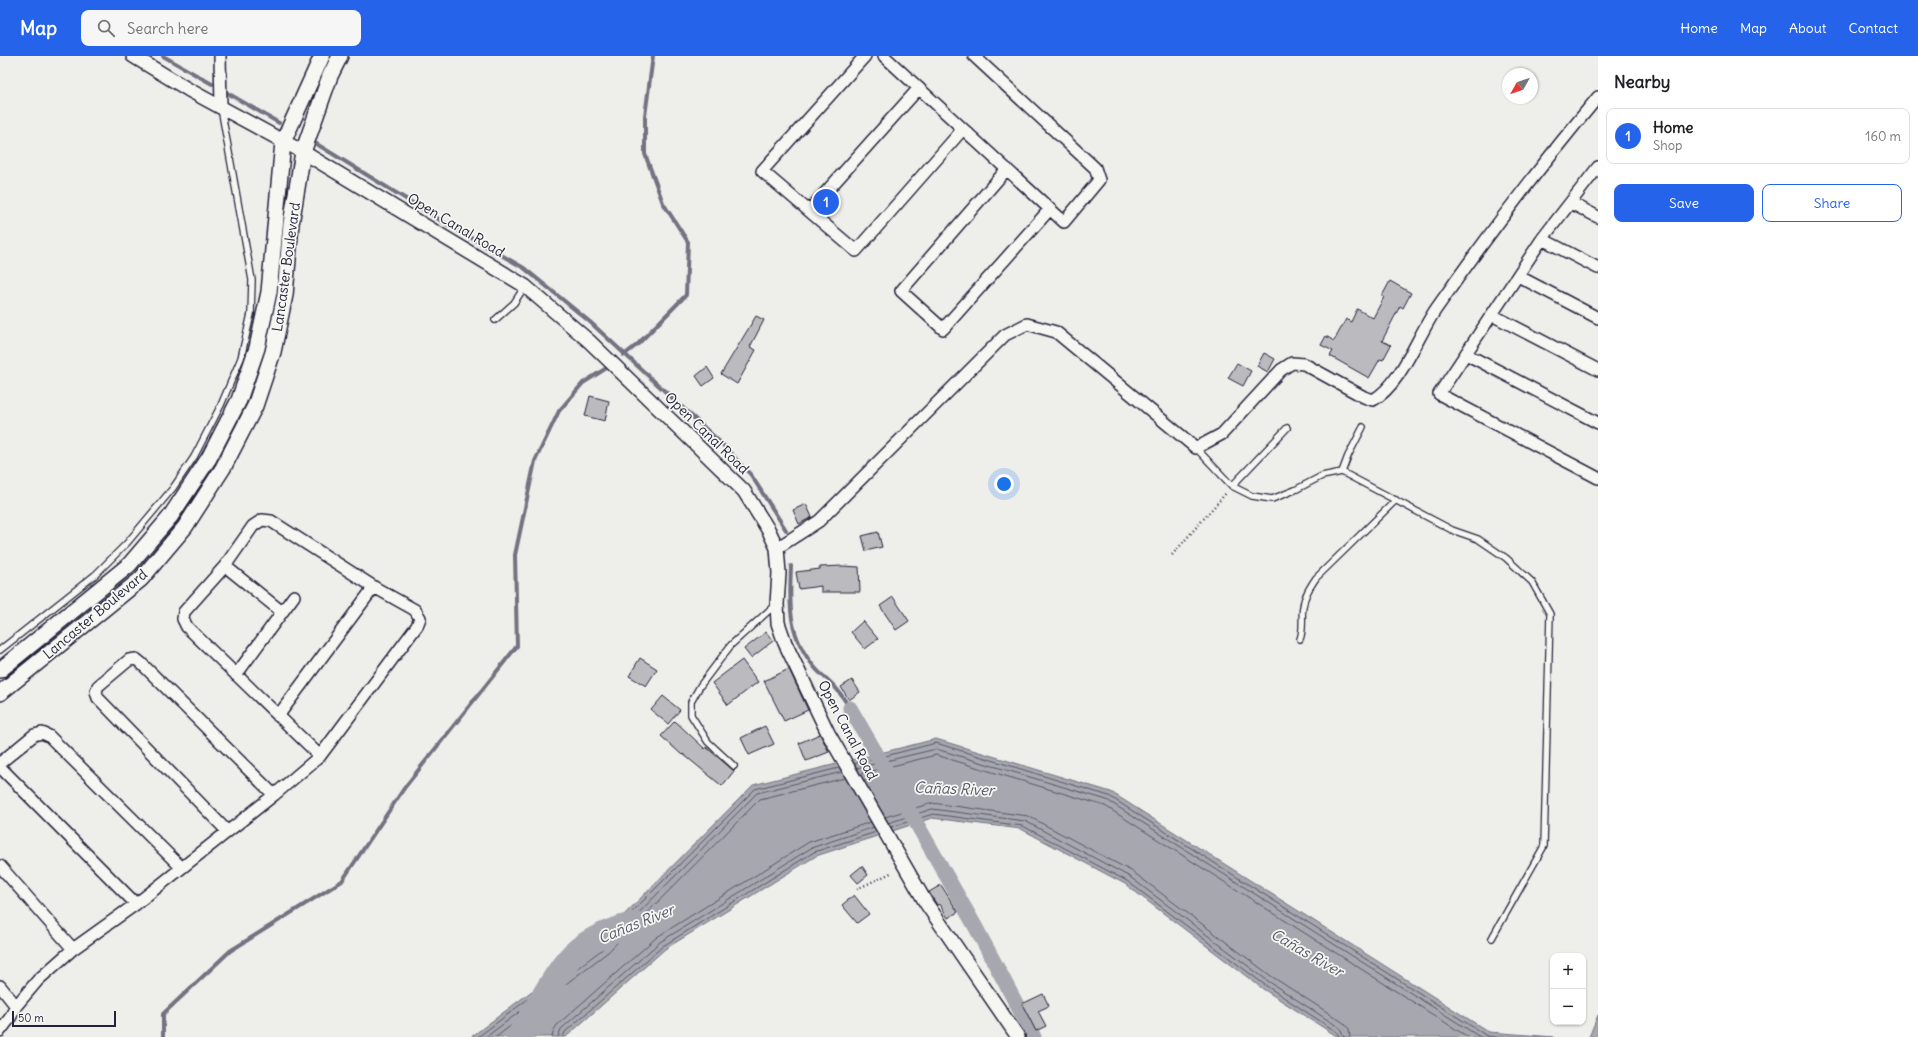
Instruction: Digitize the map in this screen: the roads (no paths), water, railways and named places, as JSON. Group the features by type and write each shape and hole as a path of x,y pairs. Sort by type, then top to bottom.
{"main road":[{"name":"Lancaster Boulevard","path":"0,670 128,565 170,517 208,458 239,400 257,348 269,292 283,142 322,56"},
{"name":"Lancaster Boulevard","path":"0,693 141,579 185,527 223,468 255,406 274,352 285,295 292,224 303,152 330,76 340,56"}],"street":[{"name":"Open Canal Road","path":"133,56 189,90 221,106 303,152 525,286 589,341 744,491 769,531 777,548 779,573 777,604 778,623 785,643 828,733 945,932 1018,1037"},
{"path":"220,56 221,106"},
{"path":"865,56 762,171 856,252 963,129"},
{"path":"884,56 1064,222 1099,180 1094,168 974,56"},
{"path":"809,211 919,88"},
{"path":"777,548 819,521 1005,335 1027,324 1056,332 1196,448 1222,434 1281,370 1292,363 1304,364 1364,397 1373,400 1381,396 1392,385 1435,310 1555,148 1598,97"},
{"path":"1598,166 1542,239 1439,394 1598,478"},
{"path":"1007,169 901,291 942,329 1050,209"},
{"path":"1571,203 1598,217"},
{"path":"1542,239 1598,268"},
{"path":"1518,276 1598,318"},
{"path":"1492,315 1598,370"},
{"path":"1466,354 1598,423"},
{"path":"0,1031 10,1018 16,1006 38,980 73,949 136,904 274,795 320,756 417,626 420,618 415,610 374,587 271,521 262,520 253,526 224,566 184,612 182,619 187,627 320,756"},
{"path":"224,566 282,612"},
{"path":"278,716 374,587"},
{"path":"236,675 294,596"},
{"path":"227,831 98,698 96,692 98,686 129,660 136,660 141,663 274,795"},
{"path":"0,763 34,735 42,732 49,736 181,867"},
{"path":"0,767 136,904"},
{"path":"0,866 73,949"},
{"path":"0,986 16,1006"}],"lane":[{"path":"0,650 95,575 127,543 173,488 198,450 221,405 241,358 251,314 252,280 221,106"},
{"path":"495,320 514,303 525,286"},
{"path":"1342,472 1348,456 1363,427"},
{"path":"1232,486 1287,428"},
{"path":"1196,448 1232,486 1252,496 1272,499 1296,490 1322,476 1342,472 1452,530 1478,539 1506,558 1532,582 1550,614 1544,846 1492,938"},
{"path":"1300,639 1302,633 1302,607 1307,592 1313,583 1396,500"},
{"path":"734,766 708,742 691,715 691,702 700,686 730,645 777,604"}],"water":[{"path":"936,739 1111,792 1489,1032 1554,1037 1338,1037 1263,989 1125,884 1021,829 932,818 816,856 665,949 566,1037 471,1037 598,941 753,785"},
{"path":"1598,1015 1598,1037 1589,1037"}],"waterway":[{"path":"163,56 212,84"},
{"path":"624,355 638,344 686,295 688,242 663,203 645,154 645,116 653,56"},
{"path":"224,91 279,123"},
{"path":"315,143 445,223 524,268 590,322 722,444 751,475 786,530"},
{"path":"163,1037 163,1014 230,951 342,881 405,787 517,646 515,555 535,461 559,411 583,383 605,369"},
{"path":"791,566 790,595 792,620 795,633 807,657 816,669 836,688 850,708"},
{"path":"850,708 887,772"},
{"path":"906,805 975,926 1034,1037"},
{"name":"Cañas River","path":"518,1037 561,969 575,953 590,941 617,929 635,924"}],"place":[{"name":"Home","path":"826,202"}]}
